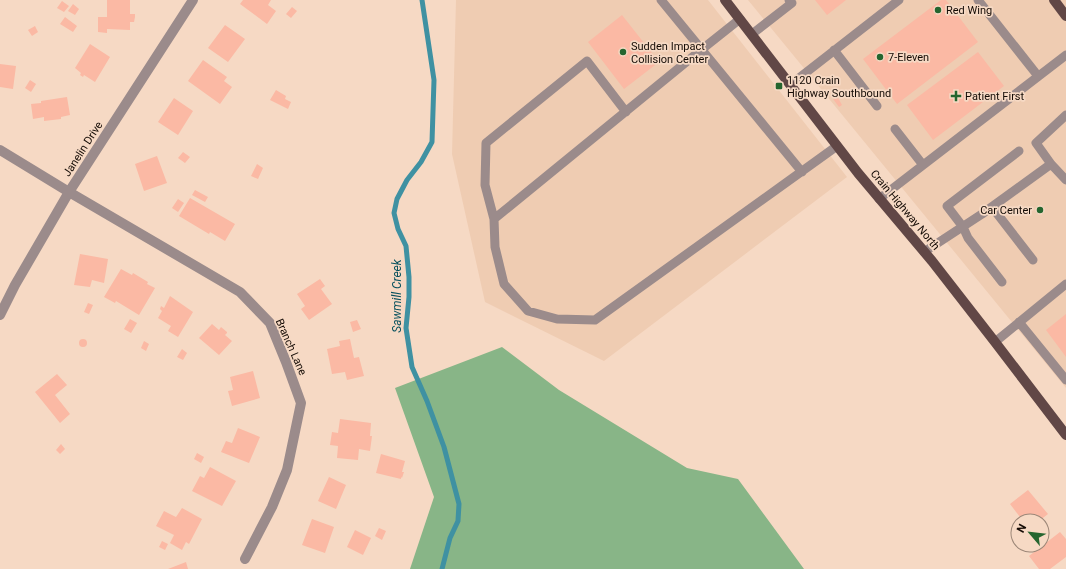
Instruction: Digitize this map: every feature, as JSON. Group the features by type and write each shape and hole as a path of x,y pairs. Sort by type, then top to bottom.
{"main road":[{"name":"Crain Highway North","path":"724,0 752,34 837,146 924,252 995,342 1066,435"},
{"path":"1054,0 1066,16"}],"street":[{"name":"Janelin Drive","path":"0,315 15,285 69,192 193,0"},
{"name":"Branch Lane","path":"0,150 240,292 270,323 286,362 300,403 287,470 272,507 245,559"}],"lane":[{"path":"661,0 802,172"},
{"path":"752,34 792,3 789,0"},
{"path":"790,85 899,0"},
{"path":"978,0 1038,76"},
{"path":"494,219 740,19"},
{"path":"834,50 877,106"},
{"path":"879,198 1066,55"},
{"path":"626,112 587,62 521,114 486,144 485,185 494,219 495,248 504,284 528,311 557,319 595,320 837,146"},
{"path":"1064,120 1036,143 1051,164 1066,180"},
{"path":"895,129 922,165"},
{"path":"1002,282 968,238 963,227 947,206 1019,151"},
{"path":"924,252 992,207 1051,164"},
{"path":"992,207 1033,260"},
{"path":"995,342 1066,284"},
{"path":"1019,322 1066,380"}],"shaded area":[{"path":"456,0 708,0 847,177 604,361 485,302 452,154"},
{"path":"748,0 1066,0 1066,388"}],"green space":[{"path":"502,347 559,390 687,468 738,479 804,569 410,569 434,497 395,388"}],"building":[{"path":"107,0 130,0 130,14 135,14 135,17 134,22 130,22 130,30 107,29 107,33 98,32 98,17 107,17"},
{"path":"243,0 271,0 268,5 276,11 267,24 240,4"},
{"path":"815,0 846,0 827,15"},
{"path":"941,0 946,0 978,42 897,104 863,59"},
{"path":"62,1 69,6 64,12 57,8"},
{"path":"73,4 79,9 75,15 68,11"},
{"path":"292,7 297,11 291,18 286,14"},
{"name":"Sudden Impact Collision Center","path":"622,15 659,62 624,89 588,42"},
{"path":"65,17 77,26 73,32 60,24"},
{"path":"225,25 245,39 228,62 208,48"},
{"path":"35,26 38,32 32,36 28,30"},
{"path":"90,44 110,57 95,82 84,75 83,77 80,75 81,73 75,68"},
{"name":"Patient First","path":"978,52 1004,86 933,140 907,105"},
{"path":"203,60 227,77 224,81 232,87 220,104 188,81"},
{"path":"0,64 16,66 13,89 0,87"},
{"path":"30,80 36,84 31,92 25,88"},
{"path":"276,90 286,96 285,99 291,102 288,109 270,100"},
{"path":"837,96 842,105 839,107 833,99"},
{"path":"67,97 70,115 61,117 61,119 44,121 44,117 33,119 31,104"},
{"path":"174,98 193,111 178,135 158,122"},
{"path":"183,152 190,157 185,163 178,158"},
{"path":"157,156 167,183 144,191 135,164"},
{"path":"257,164 263,168 258,179 251,176"},
{"path":"195,190 208,197 205,202 192,195"},
{"path":"190,198 235,224 225,241 210,232 209,234 179,216"},
{"path":"178,199 184,203 178,212 172,208"},
{"path":"80,254 108,259 104,283 92,280 90,287 74,285"},
{"path":"121,269 132,275 133,273 148,282 147,284 155,288 139,315 116,301 115,303 104,297"},
{"path":"320,279 325,286 321,289 332,304 309,320 301,309 305,306 297,294"},
{"path":"170,296 193,312 178,337 168,331 171,326 158,318 162,311 160,309 161,306 164,308"},
{"path":"88,303 93,305 89,314 84,312"},
{"path":"1066,314 1066,357 1046,330"},
{"path":"130,319 137,323 131,333 124,329"},
{"path":"357,320 361,329 353,332 350,322"},
{"path":"212,324 219,330 221,327 227,332 225,335 232,341 219,355 199,338"},
{"path":"83,339 86,340 86,346 83,347 80,346 79,343 80,340"},
{"path":"350,339 354,358 359,357 364,376 347,380 345,372 332,374 327,349 340,346 339,341"},
{"path":"144,341 149,344 146,351 141,348"},
{"path":"182,349 187,353 183,360 177,357"},
{"path":"253,371 260,398 232,406 228,391 233,390 230,377"},
{"path":"57,374 67,385 55,395 70,414 60,423 35,392"},
{"path":"340,419 371,423 370,436 372,436 370,451 359,449 358,460 337,458 338,446 330,445 332,432 338,433"},
{"path":"238,428 260,437 249,463 221,452 226,441 232,443"},
{"path":"61,444 65,449 60,454 56,450"},
{"path":"197,453 204,457 201,463 194,459"},
{"path":"381,454 405,461 402,472 404,472 401,479 376,473"},
{"path":"210,467 236,481 222,506 192,491 200,476 204,478"},
{"path":"329,477 346,485 336,509 318,501"},
{"path":"1028,490 1047,513 1017,513 1010,504"},
{"path":"182,508 202,519 189,544 186,542 182,550 170,543 174,535 156,526 164,511 176,517"},
{"path":"312,519 334,527 325,553 302,545"},
{"path":"379,528 386,531 382,540 375,536"},
{"path":"355,530 371,538 363,555 347,547"},
{"path":"1060,532 1066,539 1066,557 1050,569 1039,569 1029,556 1033,553 1050,553 1050,540"},
{"path":"162,541 168,544 165,550 159,547"},
{"path":"186,562 188,569 168,569"}],"waterway":[{"name":"Sawmill Creek","path":"422,0 434,80 432,142 421,162 407,180 397,199 394,213 398,229 406,246 409,277 406,328 412,367 427,401 444,447 459,504 458,521 450,538 442,569"}],"place":[{"name":"Red Wing","path":"938,10"},
{"name":"Sudden Impact Collision Center","path":"623,52"},
{"name":"7-Eleven","path":"880,57"},
{"name":"1120 Crain Highway Southbound","path":"779,86"},
{"name":"Patient First","path":"956,96"},
{"name":"Car Center","path":"1040,210"}]}
